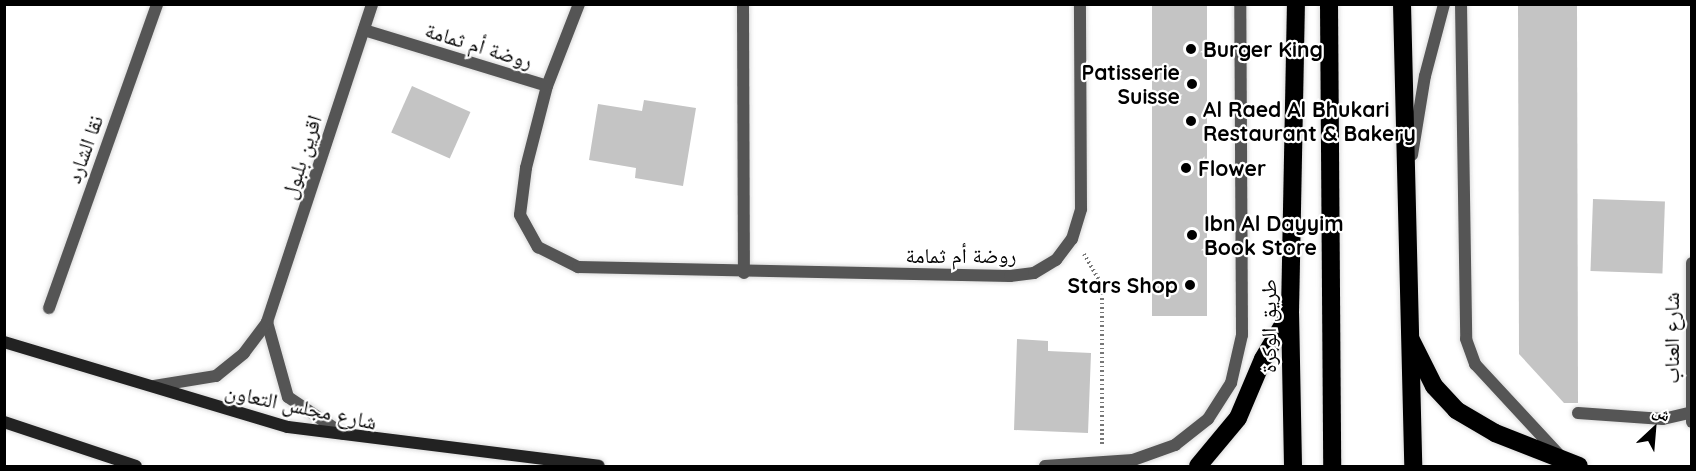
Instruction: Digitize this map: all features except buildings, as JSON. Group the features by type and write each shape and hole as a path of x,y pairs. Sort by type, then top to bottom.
{"highway":[{"name":"طريق الوكرة","path":"1293,466 1290,314 1296,4"},
{"path":"1329,4 1332,466"},
{"path":"1402,4 1413,466"},
{"path":"1198,466 1238,418 1263,359 1290,314"},
{"path":"1409,336 1434,386 1456,410 1572,464"}],"main road":[{"name":"شارع مجلس التعاون","path":"4,342 141,387 352,439 599,466"},
{"path":"4,422 122,464 136,466"}],"street":[{"name":"نقا الشارد","path":"48,308 157,4"},
{"name":"اقرين بلبول","path":"141,387 193,384 216,376 244,353 267,321 372,4"},
{"name":"روضة أم ثمامة","path":"579,4 547,86 520,215 538,247 578,267 744,273 1010,276 1034,273 1056,260 1072,239 1081,209 1080,4"},
{"path":"742,4 744,273"},
{"name":"طريق الوكرة","path":"1045,466 1133,460 1175,445 1208,419 1231,383 1242,335 1240,4"},
{"path":"1407,192 1425,76 1444,4"},
{"path":"1461,4 1466,339 1475,364 1572,464"},
{"name":"روضة أم ثمامة","path":"364,30 547,86"},
{"name":"شارع العناب","path":"1578,413 1663,419 1691,418 1692,263"},
{"path":"267,321 288,397 352,439"}],"path":[{"path":"1072,239 1102,285 1102,461"}],"place":[{"name":"Burger King","path":"1191,49"},
{"name":"Patisserie Suisse","path":"1192,84"},
{"name":"Al Raed Al Bhukari Restaurant & Bakery","path":"1191,121"},
{"name":"Flower","path":"1186,168"},
{"name":"Ibn Al Dayyim Book Store","path":"1192,235"},
{"name":"Stars Shop","path":"1190,285"}]}
